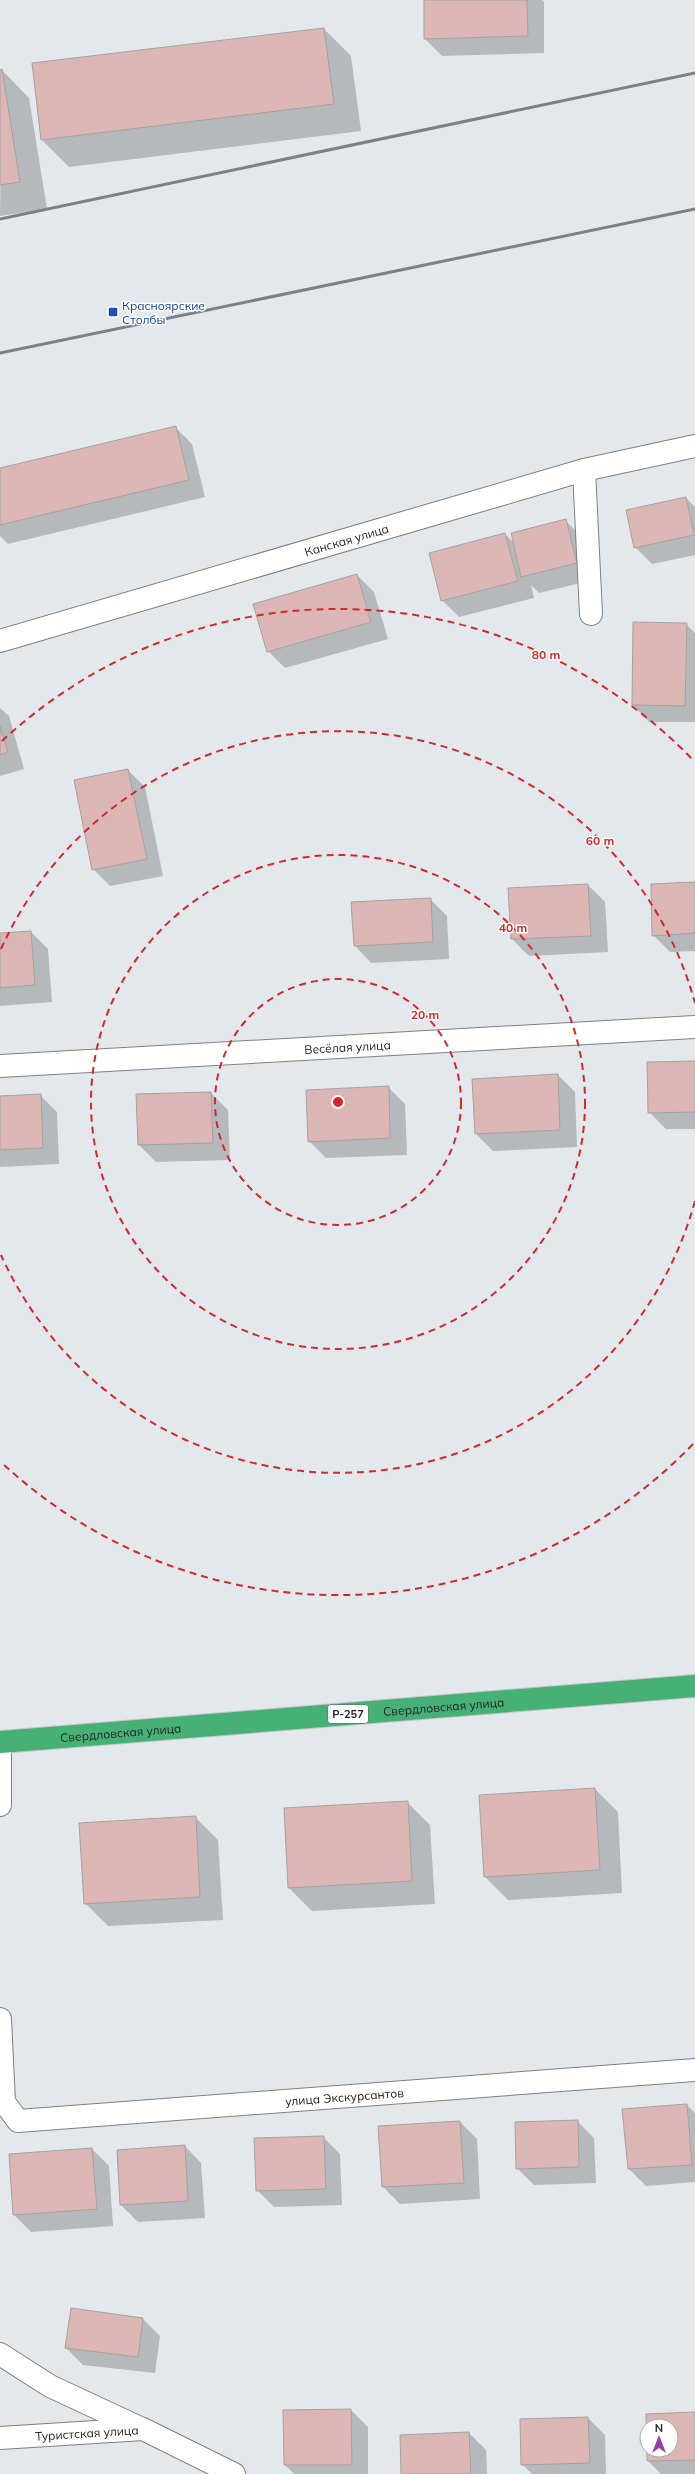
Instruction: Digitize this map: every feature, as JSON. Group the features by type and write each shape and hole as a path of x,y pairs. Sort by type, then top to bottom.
{"highway":[{"name":"Свердловская улица","path":"0,1742 695,1686"}],"street":[{"name":"Канская улица","path":"0,641 584,470 695,446"},
{"path":"584,470 591,614"},
{"name":"Весёлая улица","path":"0,1066 695,1027"},
{"path":"0,1742 0,1805"},
{"name":"улица Экскурсантов","path":"0,2019 4,2102 18,2121 695,2070"},
{"path":"0,2354 50,2386 143,2429"},
{"name":"Туристская улица","path":"0,2438 143,2429 234,2474"}],"building":[{"path":"424,0 527,0 528,36 424,39"},
{"path":"324,28 334,104 41,140 32,63"},
{"path":"2,69 20,182 0,185 0,70"},
{"path":"176,426 189,480 0,525 0,468"},
{"path":"686,497 694,535 634,548 626,510"},
{"path":"566,519 577,563 521,577 511,533"},
{"path":"505,533 518,581 441,601 429,553"},
{"path":"357,574 371,622 267,652 253,604"},
{"path":"633,622 687,623 685,706 632,705"},
{"path":"0,726 8,752 0,755"},
{"path":"128,769 147,859 92,870 74,780"},
{"path":"695,882 695,933 652,936 651,884"},
{"path":"588,884 591,936 511,939 508,888"},
{"path":"431,898 433,942 354,946 351,902"},
{"path":"31,931 35,985 0,988 0,933"},
{"path":"695,1061 695,1112 648,1113 647,1062"},
{"path":"558,1074 560,1130 475,1134 472,1079"},
{"path":"389,1086 390,1138 308,1142 306,1090"},
{"path":"211,1092 213,1143 138,1145 136,1094"},
{"path":"41,1094 43,1148 0,1150 0,1096"},
{"path":"595,1788 600,1870 484,1877 479,1795"},
{"path":"408,1801 412,1881 288,1888 284,1808"},
{"path":"196,1816 200,1897 84,1904 79,1823"},
{"path":"687,2104 692,2165 628,2169 622,2109"},
{"path":"578,2120 579,2167 516,2169 515,2122"},
{"path":"460,2121 464,2183 382,2187 378,2126"},
{"path":"324,2136 326,2189 256,2191 254,2138"},
{"path":"185,2145 188,2201 120,2205 117,2150"},
{"path":"92,2148 97,2209 13,2215 9,2154"},
{"path":"71,2308 143,2318 138,2357 65,2348"},
{"path":"351,2409 352,2465 284,2465 283,2410"},
{"path":"695,2412 695,2460 647,2461 647,2458 679,2458 679,2418 646,2418 646,2414"},
{"path":"588,2417 590,2463 521,2465 520,2419"},
{"path":"469,2432 471,2474 401,2474 400,2435"}],"railway":[{"path":"0,219 695,73"},
{"path":"0,353 695,209"}],"place":[{"name":"Красноярские Столбы","path":"113,312"}]}
